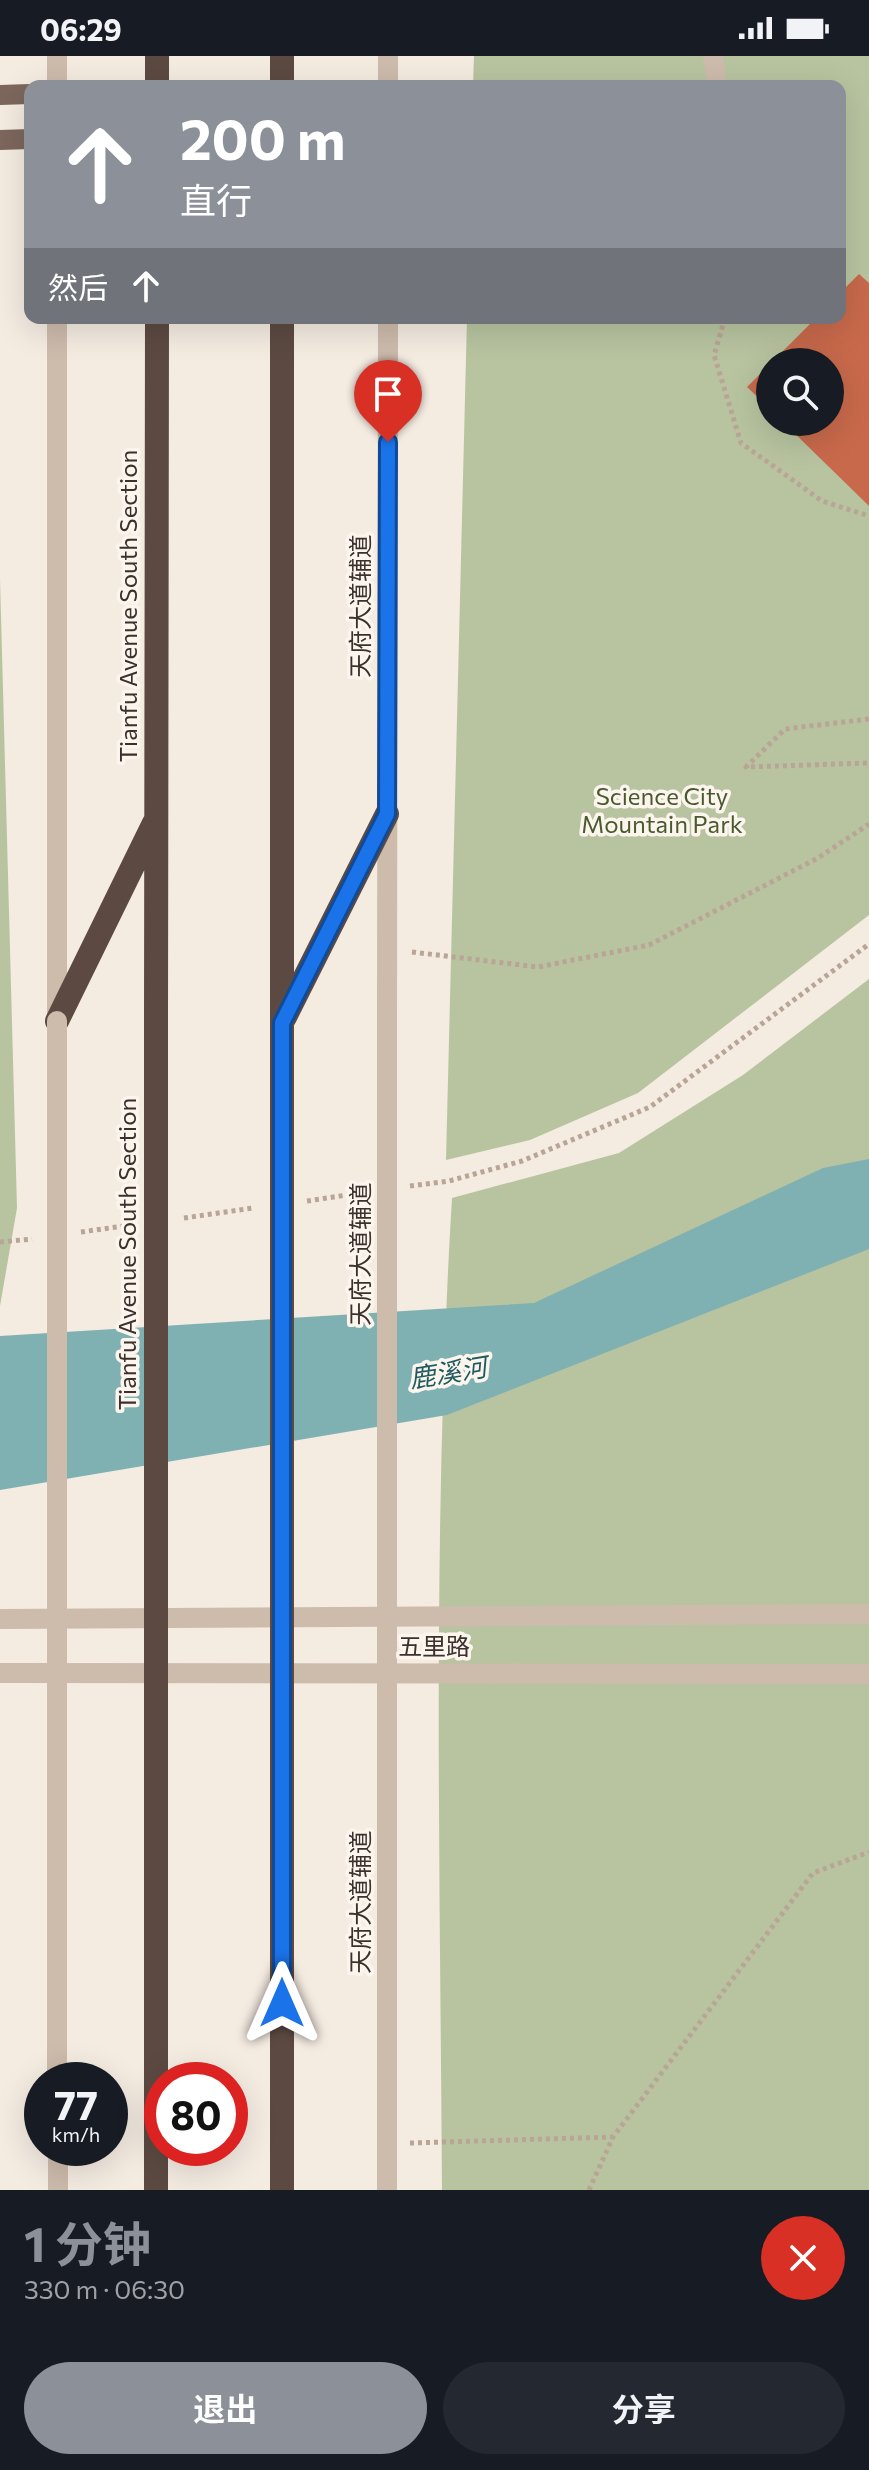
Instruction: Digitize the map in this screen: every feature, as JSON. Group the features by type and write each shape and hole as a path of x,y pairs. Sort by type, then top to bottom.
{"highway":[{"path":"157,56 157,80"},
{"path":"282,56 282,80"},
{"name":"Tianfu Avenue South Section","path":"156,2190 157,324"},
{"path":"282,324 282,2190"},
{"path":"282,1023 387,814"},
{"path":"57,1021 157,817"}],"main road":[{"path":"0,95 24,94"},
{"path":"0,140 24,139"}],"street":[{"path":"57,56 57,80"},
{"path":"388,56 388,80"},
{"path":"713,56 716,80"},
{"path":"57,324 57,2062"},
{"name":"天府大道辅道","path":"387,2190 388,324"},
{"name":"五里路","path":"0,1619 869,1614"},
{"name":"五里路","path":"0,1673 869,1674"},
{"path":"58,2166 58,2190"}],"path":[{"path":"723,324 714,355 741,443 822,501 869,516"},
{"path":"869,719 785,729 746,767 869,763"},
{"path":"387,949 538,967 649,945 818,858 869,824"},
{"path":"403,1187 449,1181 522,1161 650,1107 869,944"},
{"path":"297,1202 373,1191"},
{"path":"175,1219 266,1206"},
{"path":"68,1234 144,1223"},
{"path":"0,1242 39,1238"},
{"path":"589,2190 613,2137 813,1873 869,1852"},
{"path":"387,2143 613,2137"}],"green space":[{"name":"Science City Mountain Park","path":"474,56 869,56 869,915 638,1093 530,1140 446,1160 467,324 846,324 846,80 473,80"},
{"path":"0,579 17,1208 0,1306"},
{"path":"869,979 869,2190 442,2190 440,1570 452,1198 619,1153 743,1075"}],"water":[{"name":"鹿溪河","path":"869,1159 869,1249 447,1415 0,1490 0,1336 534,1303 823,1168"}],"building":[{"path":"859,274 869,283 869,506 797,436 844,436 844,348 786,348 810,324 846,324 846,287"},
{"path":"756,378 756,396 747,387"}],"route":[{"path":"282,2003 282,1023 387,814 388,442"}]}
